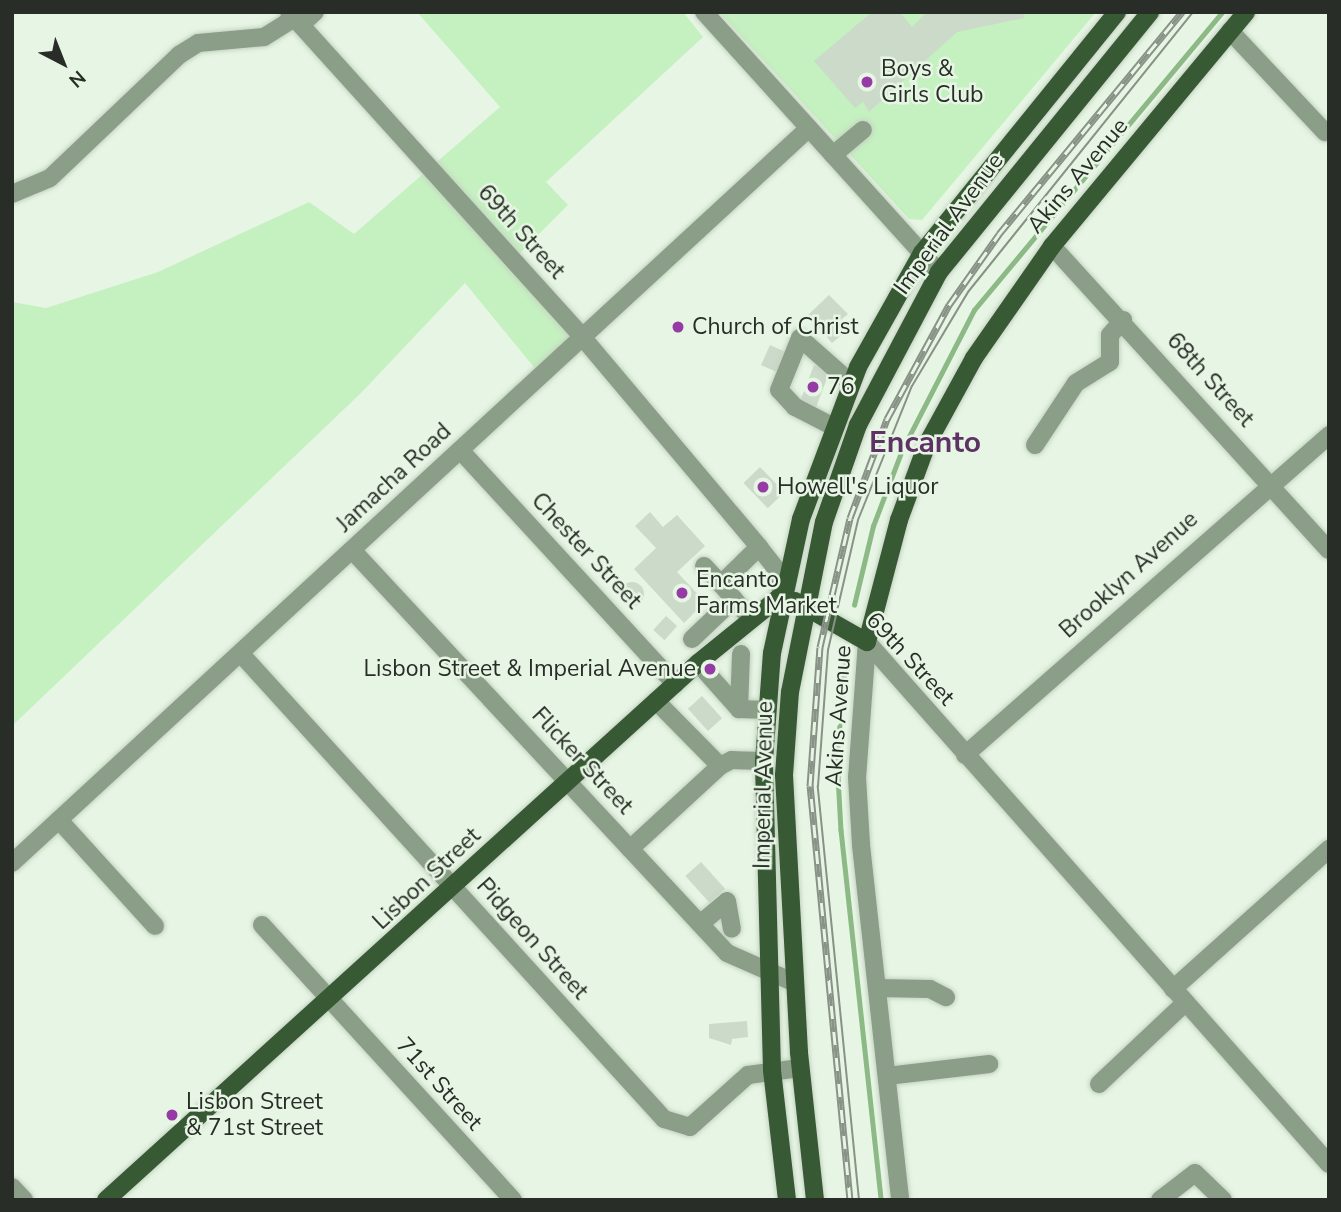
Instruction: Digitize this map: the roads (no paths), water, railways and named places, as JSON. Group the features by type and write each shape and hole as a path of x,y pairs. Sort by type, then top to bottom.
{"main road":[{"name":"Imperial Avenue","path":"787,1200 772,1070 767,971 764,761 782,596 832,426 850,383 922,253 1117,12"},
{"name":"Imperial Avenue","path":"815,1200 793,982 784,775 806,605 824,522 858,425 939,272 1150,12"},
{"name":"Akins Avenue","path":"867,642 898,520 928,444 989,335 1052,246 1246,12"},
{"name":"69th Street","path":"782,596 806,605 867,642"},
{"name":"Lisbon Street","path":"106,1200 330,1001 698,663 750,618 782,596"}],"street":[{"path":"12,194 50,178 179,54 198,43 264,37 294,18 315,12"},
{"path":"704,12 939,272"},
{"name":"69th Street","path":"294,18 584,339 760,547 776,569 782,596"},
{"path":"1230,31 1325,132"},
{"name":"Jamacha Road","path":"12,863 584,339 809,128"},
{"path":"834,155 863,130"},
{"name":"68th Street","path":"1052,246 1123,320 1329,550"},
{"path":"1035,445 1076,383 1110,362 1110,335 1123,320"},
{"path":"832,426 795,407 779,390 800,338 850,383"},
{"name":"Brooklyn Avenue","path":"965,755 1329,435"},
{"name":"Chester Street","path":"460,450 675,684"},
{"path":"721,584 760,547"},
{"name":"Flicker Street","path":"352,550 727,953 793,982"},
{"path":"704,566 750,618"},
{"path":"692,639 734,599"},
{"name":"69th Street","path":"867,642 1329,1164"},
{"name":"Akins Avenue","path":"867,642 857,777 900,1200"},
{"name":"Pidgeon Street","path":"241,654 664,1119 679,1128 690,1127 748,1075 772,1070"},
{"path":"739,709 741,654"},
{"path":"698,663 739,709 768,709"},
{"path":"656,701 720,766"},
{"path":"630,849 720,766 732,760 764,761"},
{"path":"59,820 155,926"},
{"path":"1173,989 1329,849"},
{"path":"700,924 727,901 732,929"},
{"name":"71st Street","path":"262,925 513,1200"},
{"path":"877,988 930,989 946,997"},
{"path":"1099,1084 1185,1003"},
{"path":"887,1076 989,1064"},
{"path":"772,1070 800,1068"},
{"path":"1160,1200 1195,1173 1223,1200"},
{"path":"12,1186 24,1200"}],"waterway":[{"path":"854,605 873,526 902,450 974,310 1222,12"},
{"path":"846,655 837,757 841,830 881,1200"}],"tram line":[{"path":"859,1200 818,786 828,650 858,520 912,386 968,292 1193,12"}],"railway":[{"path":"850,1200 810,786 820,647 850,518 887,419 949,305 999,234 1182,12"}],"place":[{"name":"Boys & Girls Club","path":"867,82"},
{"name":"Church of Christ","path":"678,327"},
{"name":"76","path":"813,387"},
{"name":"Howell's Liquor","path":"763,487"},
{"name":"Encanto Farms Market","path":"682,593"},
{"name":"Lisbon Street & Imperial Avenue","path":"710,669"},
{"name":"Lisbon Street & 71st Street","path":"172,1115"}],"district":[{"name":"Encanto","path":"925,443"}]}
